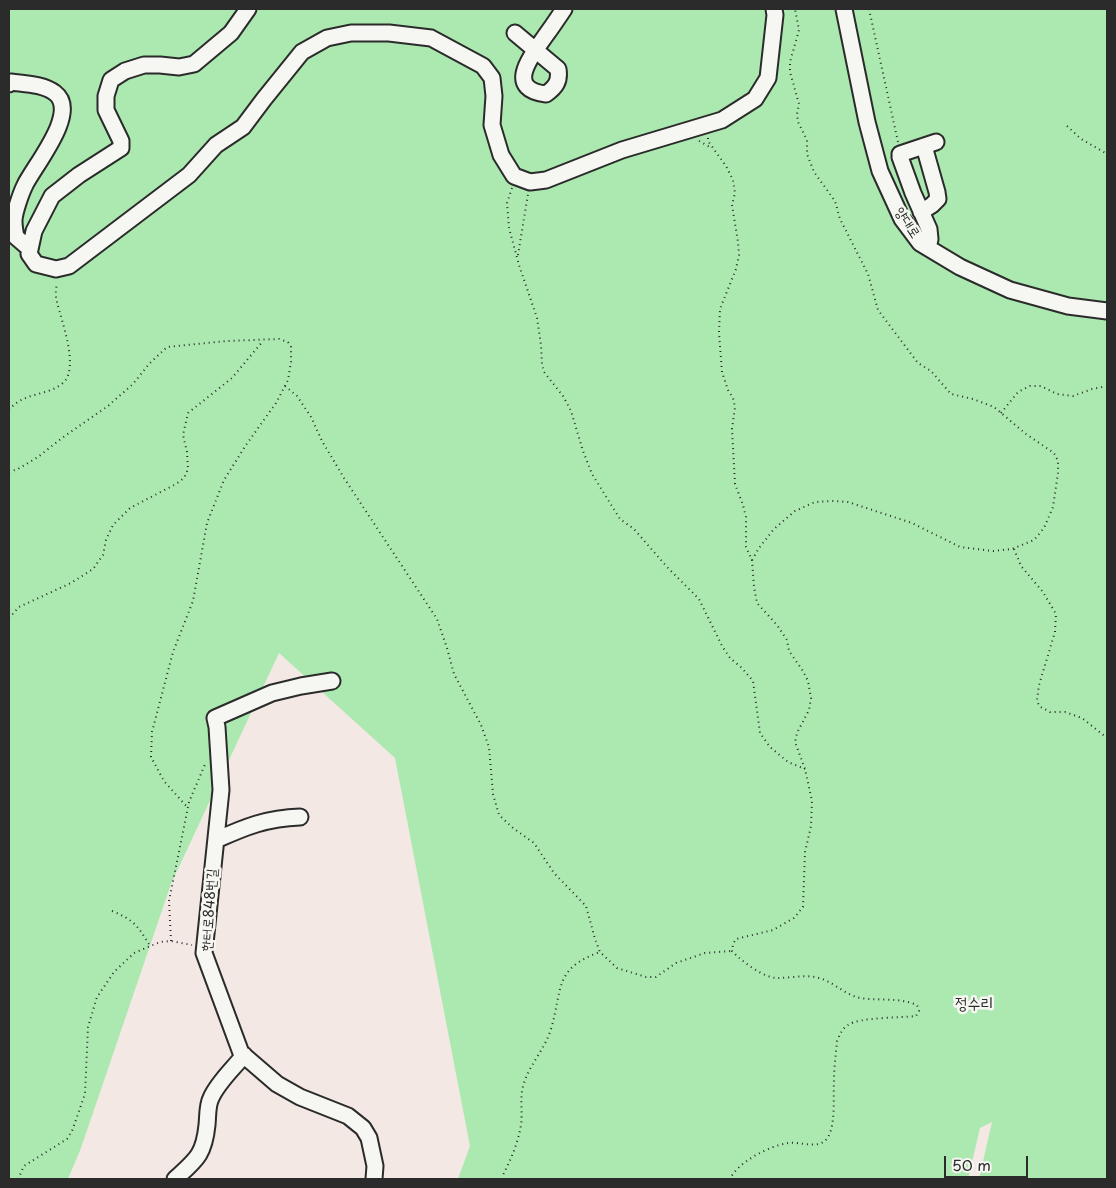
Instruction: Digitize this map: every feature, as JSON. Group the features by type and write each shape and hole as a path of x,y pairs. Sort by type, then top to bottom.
{"street":[{"path":"248,9 231,33 194,64 179,67 144,66 124,70 111,80 106,96 106,110 122,141 121,148 79,175 52,196 34,230 29,254 36,264 56,269 69,266 189,175 216,146 243,127 302,52 327,38 351,33 389,33 431,38 483,66 492,78 494,96 492,125 501,154 514,176 530,182 546,180 622,150 722,120 756,100 768,78 775,15 774,9"},
{"path":"515,33 535,50 564,9"},
{"name":"양대로","path":"844,9 867,122 880,171 902,219 920,243 960,267 1010,290 1068,306 1107,311"},
{"path":"9,84 11,82 42,87 57,94 63,108 53,137 25,185 14,220 16,237 30,249"},
{"path":"921,212 938,199 930,144 900,155 921,212 929,229 930,239 928,248"},
{"name":"한터로848번길","path":"332,681 272,693 215,718 221,790 204,953 241,1053 277,1084 300,1097 348,1116 363,1128 369,1138 375,1166 374,1179"},
{"path":"216,840 251,824 280,817 300,817"},
{"path":"175,1179 193,1164 201,1153 209,1101 215,1089 244,1056"}],"path":[{"path":"752,560 774,529 795,511 815,502 834,501 848,502 912,523 960,547 993,551 1014,548 1034,540 1044,528 1053,506 1058,462 1054,453 1026,434 994,407 973,399 951,394 931,371 918,363 878,310 868,274 840,219 835,201 814,172 808,154 807,140 798,122 799,104 790,72 790,62 799,30 795,9"},
{"path":"869,9 895,124 900,155"},
{"path":"710,123 708,141 726,166 733,180 735,193 732,205 739,255 736,269 720,309 719,333 722,372 735,407 732,429 735,484 746,517 746,547 752,560 757,603 777,625 787,640 789,651 808,682 811,698 809,710 796,733 795,742 805,769 812,801 811,826 805,852 804,907 794,918 772,930 736,939 732,944 732,951 738,958 753,968 774,978 814,977 829,982 845,993 861,998 906,1001 917,1005 919,1011 916,1016 866,1020 849,1024 840,1032 837,1041 832,1119 828,1137 822,1143 814,1145 788,1143 772,1148 746,1161 734,1172 730,1179"},
{"path":"1067,126 1081,140 1107,154"},
{"path":"514,176 507,204 509,228 536,318 544,372 572,411 583,451 592,474 620,518 634,529 666,567 698,599 730,658 753,681 760,733 770,747 788,762 805,769"},
{"path":"517,258 530,182"},
{"path":"9,410 26,396 58,386 64,382 68,375 69,351 64,325 56,300 60,268"},
{"path":"9,472 38,457 108,406 133,384 149,364 167,347 279,339 288,342 291,347 288,380 276,403 224,480 207,523 193,601 174,652 152,732 151,757 164,781 188,808"},
{"path":"9,618 19,607 71,583 93,569 103,555 106,540 113,525 130,508 184,478 188,469 188,452 184,435 185,421 188,413 232,378 264,340"},
{"path":"285,386 297,396 311,417 322,441 344,478 437,620 454,674 481,725 489,747 493,794 499,815 513,828 534,842 554,873 586,906 600,952 617,968 646,977 656,977 676,963 705,953 732,951"},
{"path":"1001,412 1018,392 1030,386 1040,386 1057,394 1073,396 1107,386"},
{"path":"1014,548 1021,566 1043,592 1056,614 1055,632 1039,684 1037,700 1039,706 1050,712 1065,712 1082,718 1107,738"},
{"path":"171,940 169,901 188,808 207,760"},
{"path":"112,911 125,916 138,926 150,946"},
{"path":"18,1179 24,1166 67,1139 72,1130 85,1094 88,1027 97,997 114,972 134,953 160,942 171,940 193,945 204,953"},
{"path":"503,1179 518,1141 523,1085 551,1030 564,978 571,966 586,957 600,952"}],"green space":[{"path":"9,9 1107,9 1107,1179 979,1179 992,1122 980,1128 968,1179 458,1179 470,1146 395,758 279,653 171,884 81,1148 68,1179 9,1179"}],"district":[{"name":"정수리","path":"974,1005"}]}
